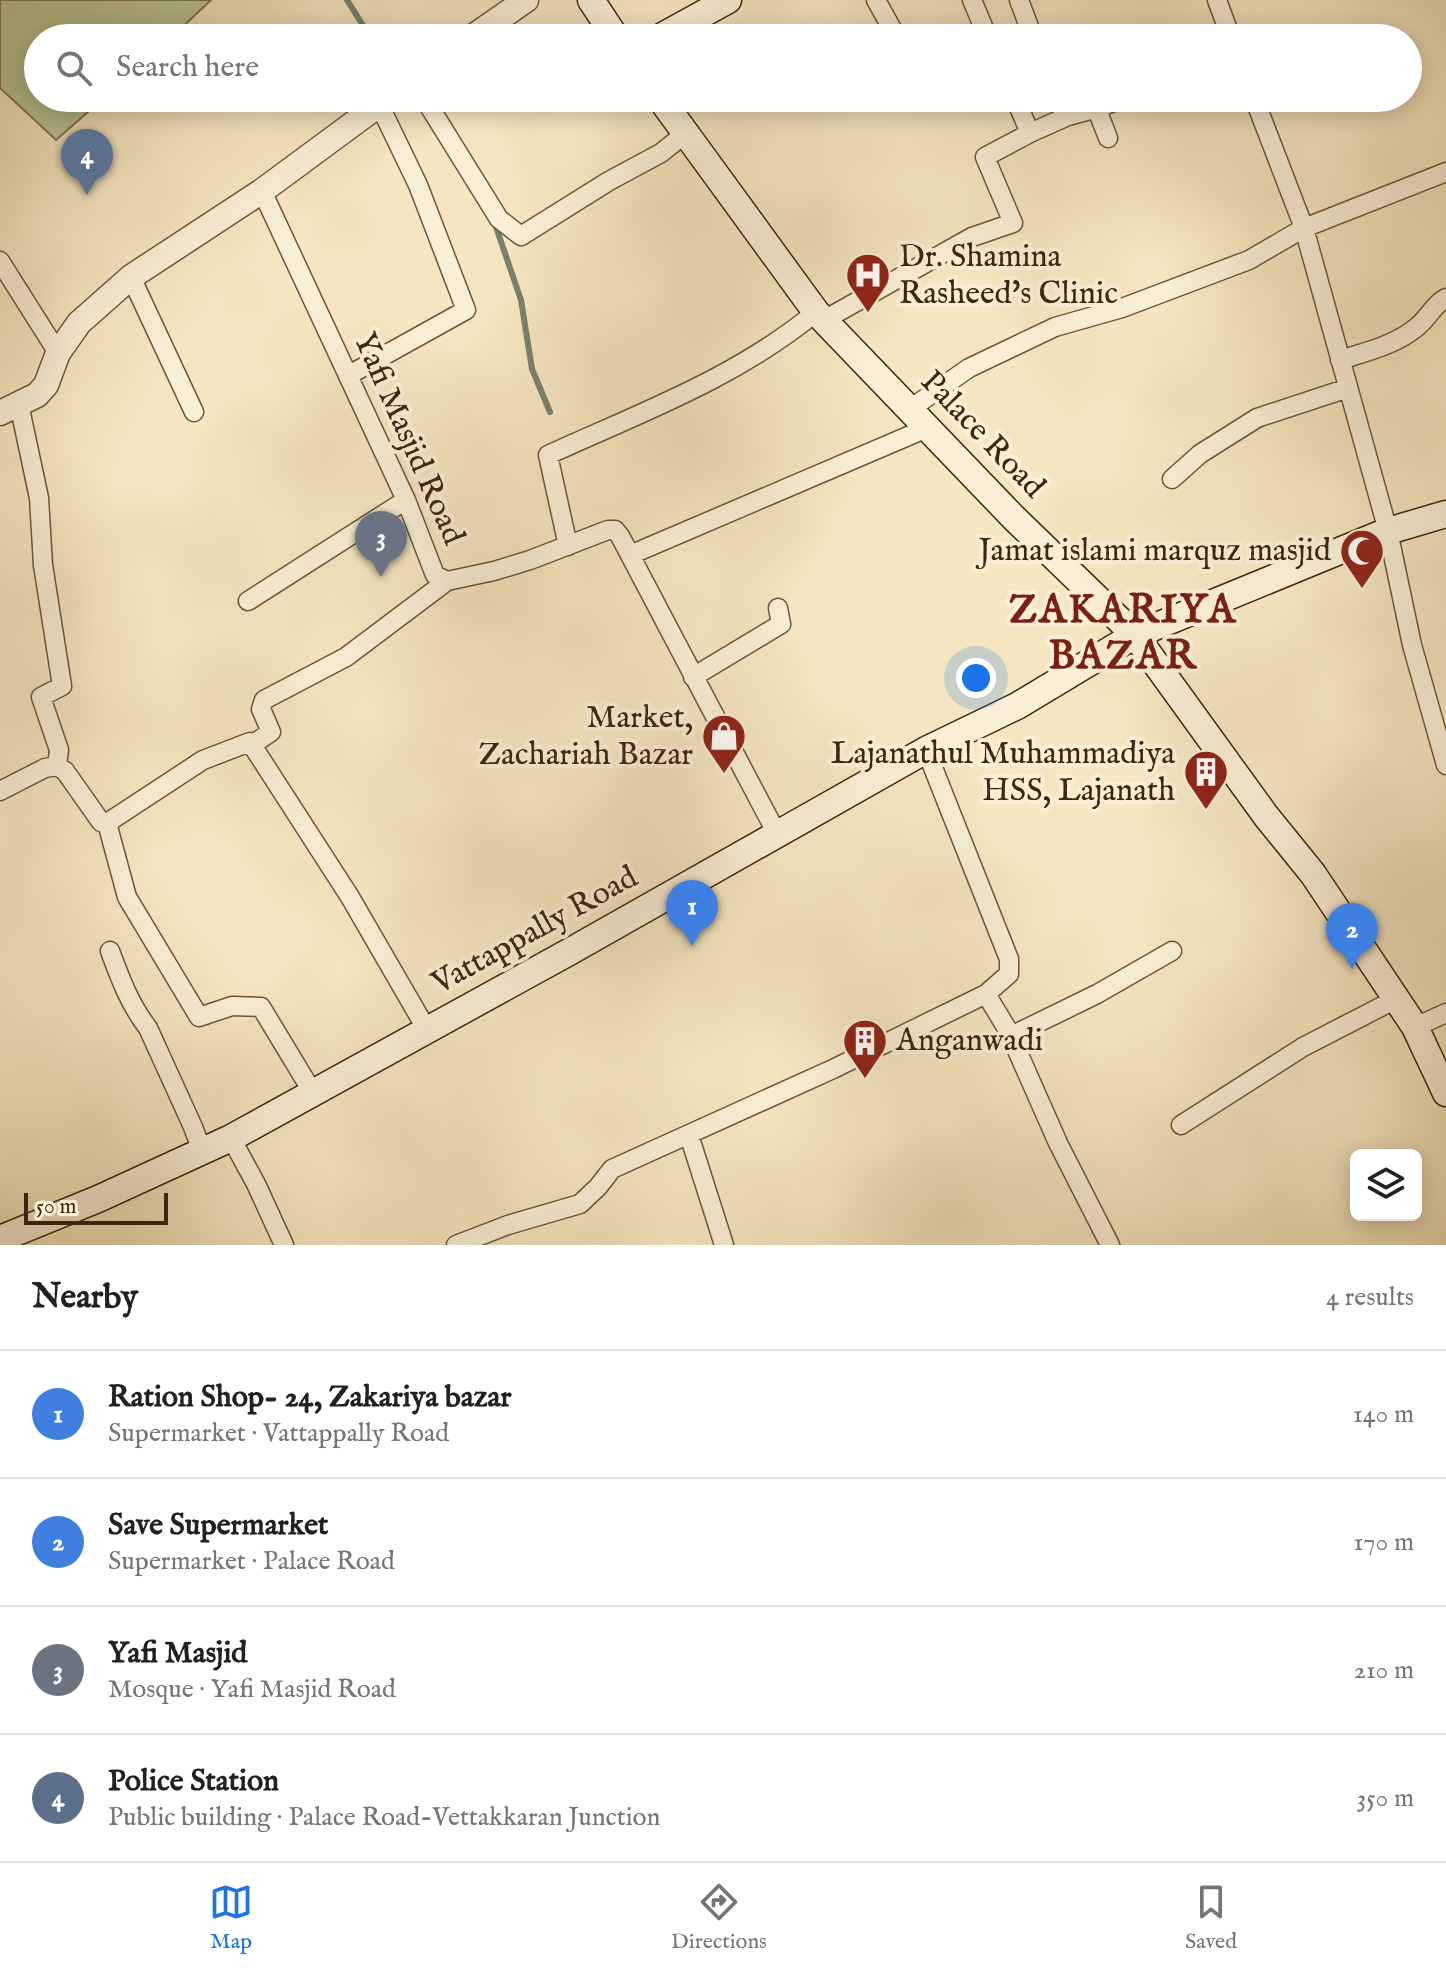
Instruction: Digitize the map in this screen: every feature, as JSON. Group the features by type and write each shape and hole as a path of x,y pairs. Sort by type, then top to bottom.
{"main road":[{"path":"591,0 607,24"},
{"path":"684,24 728,0"},
{"name":"Palace Road","path":"670,112 820,316 1014,518 1135,635 1266,816 1313,874 1415,1027 1446,1093"},
{"name":"Vattappally Road","path":"0,1239 98,1199 231,1138 926,750 1017,706 1135,635 1388,531 1446,514"}],"street":[{"path":"491,24 526,0"},
{"path":"876,0 889,24"},
{"path":"972,0 982,24"},
{"path":"1019,0 1028,24"},
{"path":"1217,0 1226,24"},
{"path":"57,766 59,750 41,697 62,686 43,565 39,498 9,409 37,395 46,385 58,353 79,323 131,277 262,191 369,112"},
{"path":"349,375 466,310 388,112"},
{"path":"433,112 499,219 521,236 564,212 609,181 661,153 686,133"},
{"path":"1021,112 1030,133"},
{"path":"568,546 548,455 713,380 820,316 972,237 1013,223 985,157 1030,133 1083,112"},
{"path":"1098,112 1108,138"},
{"path":"1259,112 1304,228 1388,531 1412,645 1446,765"},
{"path":"630,555 918,418 969,368 1055,327 1122,308 1249,260 1304,228 1446,172"},
{"name":"Yafi Masjid Road","path":"262,191 406,500 435,575 447,581 494,571 615,530 777,834"},
{"path":"0,261 58,353"},
{"path":"131,277 194,412"},
{"path":"1340,360 1377,348 1418,327 1446,298"},
{"path":"1172,479 1200,454 1257,418 1348,388"},
{"path":"248,601 406,500"},
{"path":"253,744 271,732 261,709 264,700 346,657 447,581"},
{"path":"693,677 781,624 778,608"},
{"path":"0,791 45,768 57,766 65,771 101,822 107,823 203,760 246,742 253,744 350,897 427,1030"},
{"path":"456,1245 508,1225 580,1204 612,1169 833,1069 986,994 1009,974 1009,959 926,750"},
{"path":"107,823 127,897 199,1017 232,1006 261,1007 313,1093"},
{"path":"110,951 202,1151"},
{"path":"1011,1036 1097,994 1172,951"},
{"path":"986,994 1011,1036 1058,1143 1110,1245"},
{"path":"1181,1125 1303,1047 1396,999"},
{"path":"1415,1027 1446,1013"},
{"path":"689,1135 724,1245"},
{"path":"231,1138 284,1245"}],"green space":[{"path":"0,0 211,0 186,24 24,24 24,110 0,88"},
{"path":"26,112 88,112 56,140"}],"waterway":[{"path":"347,0 362,24"},
{"path":"495,224 521,300 532,369 550,412"}],"place":[{"name":"Police Station","path":"87,195"},
{"name":"Dr. Shamina Rasheed's Clinic","path":"868,314"},
{"name":"Yafi Masjid","path":"381,577"},
{"name":"Jamat islami marquz masjid","path":"1362,590"},
{"name":"Market, Zachariah Bazar","path":"724,775"},
{"name":"Lajanathul Muhammadiya HSS, Lajanath","path":"1206,811"},
{"name":"Ration Shop- 24, Zakariya bazar","path":"692,946"},
{"name":"Save Supermarket","path":"1352,969"},
{"name":"Anganwadi","path":"865,1080"}],"district":[{"name":"ZAKARIYA BAZAR","path":"1123,634"}]}
